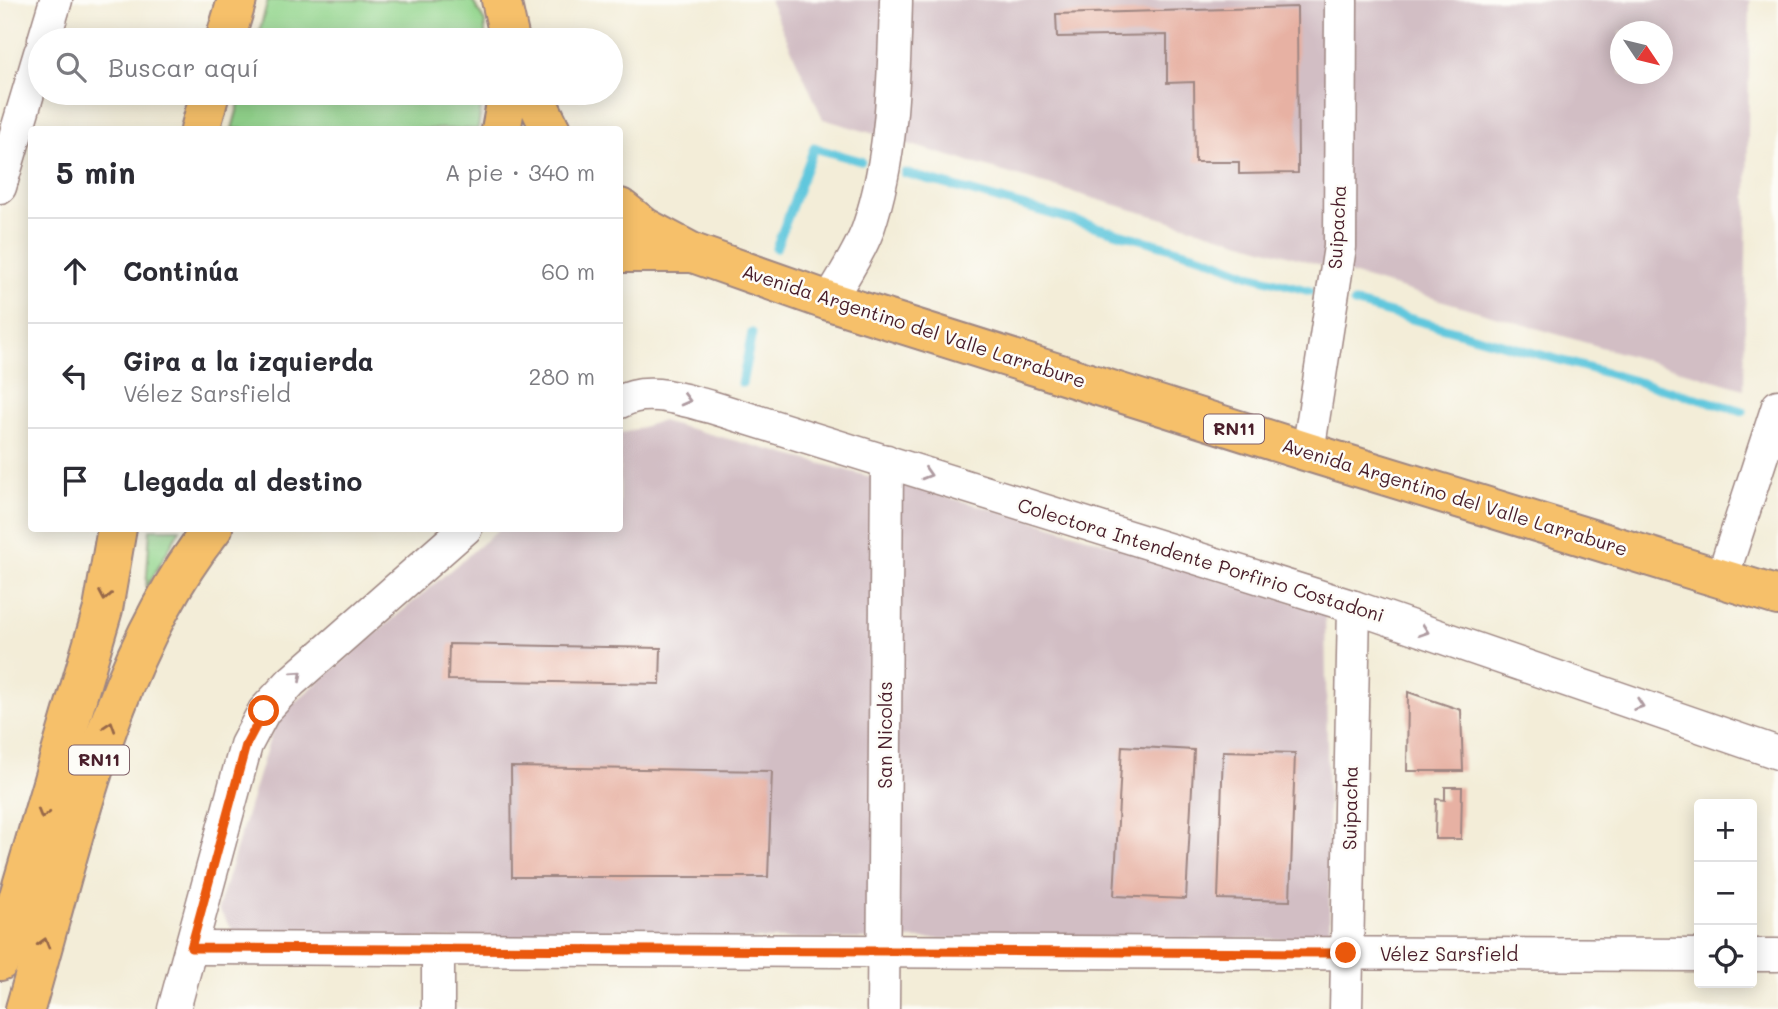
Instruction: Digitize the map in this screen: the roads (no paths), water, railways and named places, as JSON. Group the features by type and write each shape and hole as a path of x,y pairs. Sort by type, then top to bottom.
{"highway":[{"path":"229,28 237,0"},
{"path":"501,0 508,28"},
{"path":"201,126 207,105"},
{"path":"502,126 506,105"},
{"path":"539,105 549,126"},
{"name":"RN11","path":"623,210 644,227 693,253"},
{"name":"RN11","path":"623,253 693,253"},
{"name":"Avenida Argentino del Valle Larrabure","path":"693,253 829,301 1308,453 1778,596"},
{"name":"RN11","path":"0,961 103,609 116,532"},
{"name":"RN11","path":"26,1009 117,706 158,611 210,532"}],"street":[{"path":"48,28 56,0"},
{"path":"829,301 867,233 879,193 893,105 896,0"},
{"name":"Suipacha","path":"1308,453 1340,247 1341,0"},
{"path":"0,187 9,126 28,81"},
{"name":"Colectora Intendente Porfirio Costadoni","path":"623,400 665,395 887,461 1354,607 1778,752"},
{"path":"1722,578 1778,406"},
{"name":"San Nicolás","path":"883,1009 887,461"},
{"path":"174,1009 246,745 264,711 291,682 461,532"},
{"name":"Suipacha","path":"1346,1009 1354,607"},
{"name":"Vélez Sarsfield","path":"191,948 1694,955"},
{"path":"438,950 438,1009"},
{"path":"1757,955 1778,955"}],"waterway":[{"path":"776,248 814,148 861,161"},
{"path":"905,173 1207,258 1250,275 1310,291"},
{"path":"1354,303 1743,411"},
{"path":"742,383 752,333"}]}
